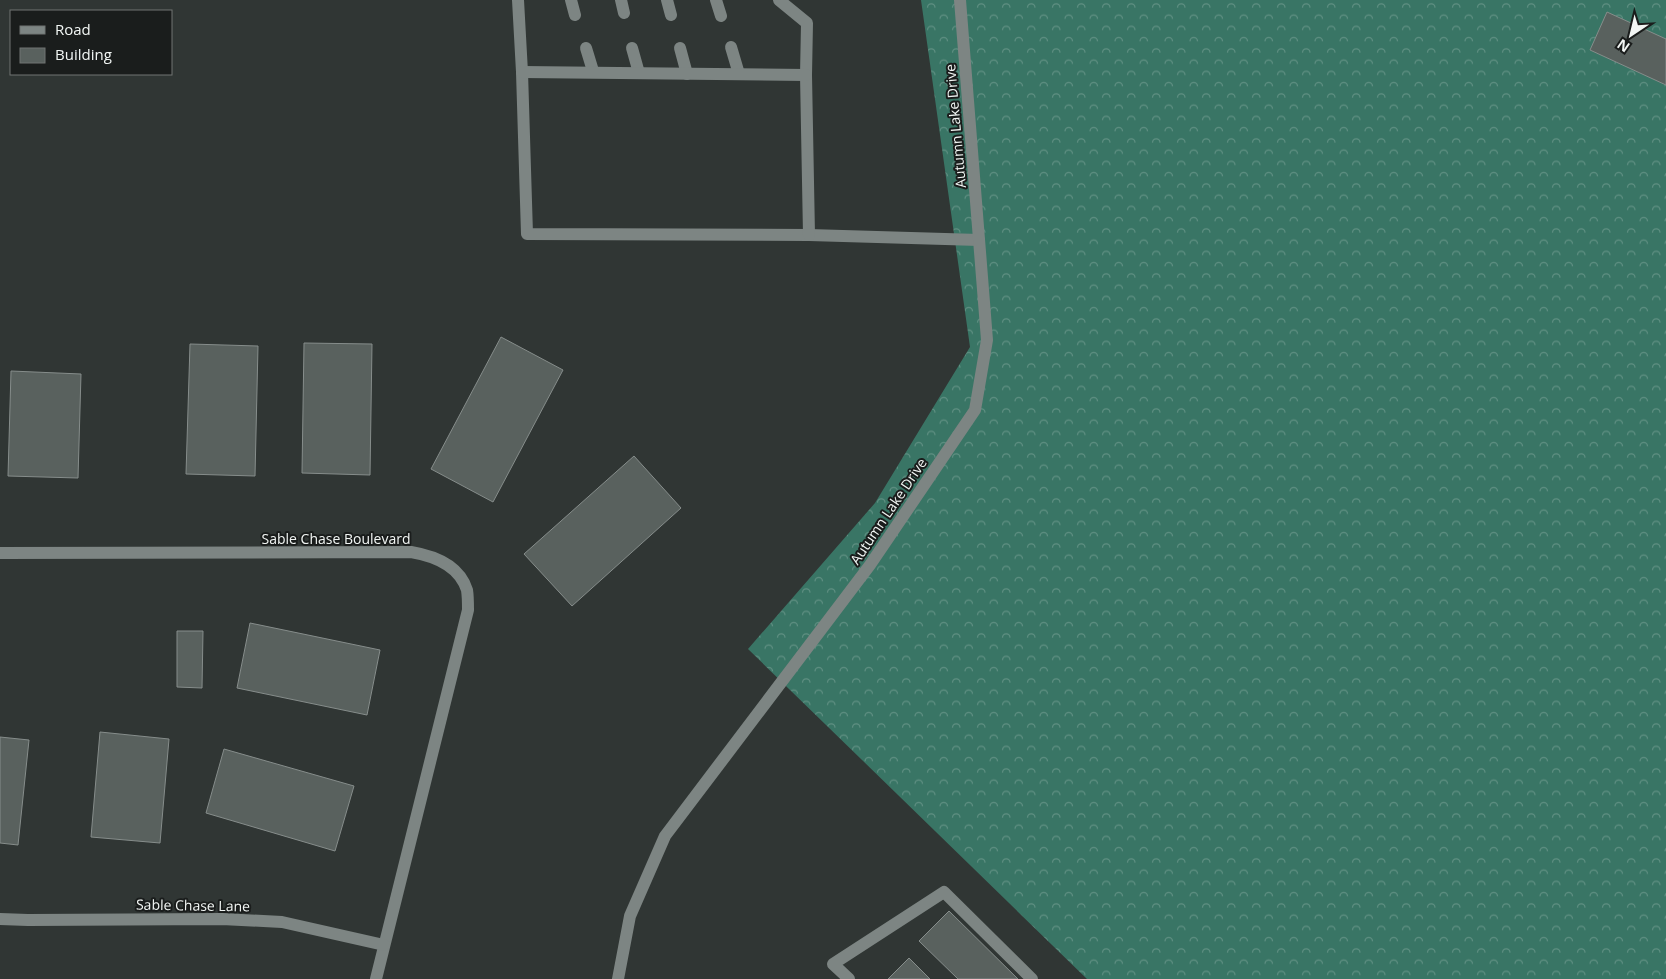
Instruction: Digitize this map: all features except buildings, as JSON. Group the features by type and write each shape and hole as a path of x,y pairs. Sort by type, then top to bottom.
{"street":[{"path":"518,0 527,234 810,235 979,240"},
{"path":"571,0 575,14"},
{"path":"621,0 624,13"},
{"path":"667,0 671,15"},
{"path":"716,0 721,16"},
{"path":"779,0 807,24 806,75 810,235"},
{"name":"Autumn Lake Drive","path":"618,979 630,916 665,836 870,565 975,410 987,340 960,0"},
{"path":"730,47 739,74"},
{"path":"586,48 593,72"},
{"path":"632,48 639,73"},
{"path":"680,48 687,74"},
{"path":"522,72 806,75"},
{"name":"Sable Chase Boulevard","path":"0,553 411,552 428,555 444,561 458,576 466,590 468,610 376,979"},
{"path":"849,979 833,964 944,892 1032,979"},
{"name":"Sable Chase Lane","path":"0,919 222,919 282,922 384,945"}],"green space":[{"path":"921,0 1666,0 1666,979 1087,979 748,649 875,503 970,347"}]}
